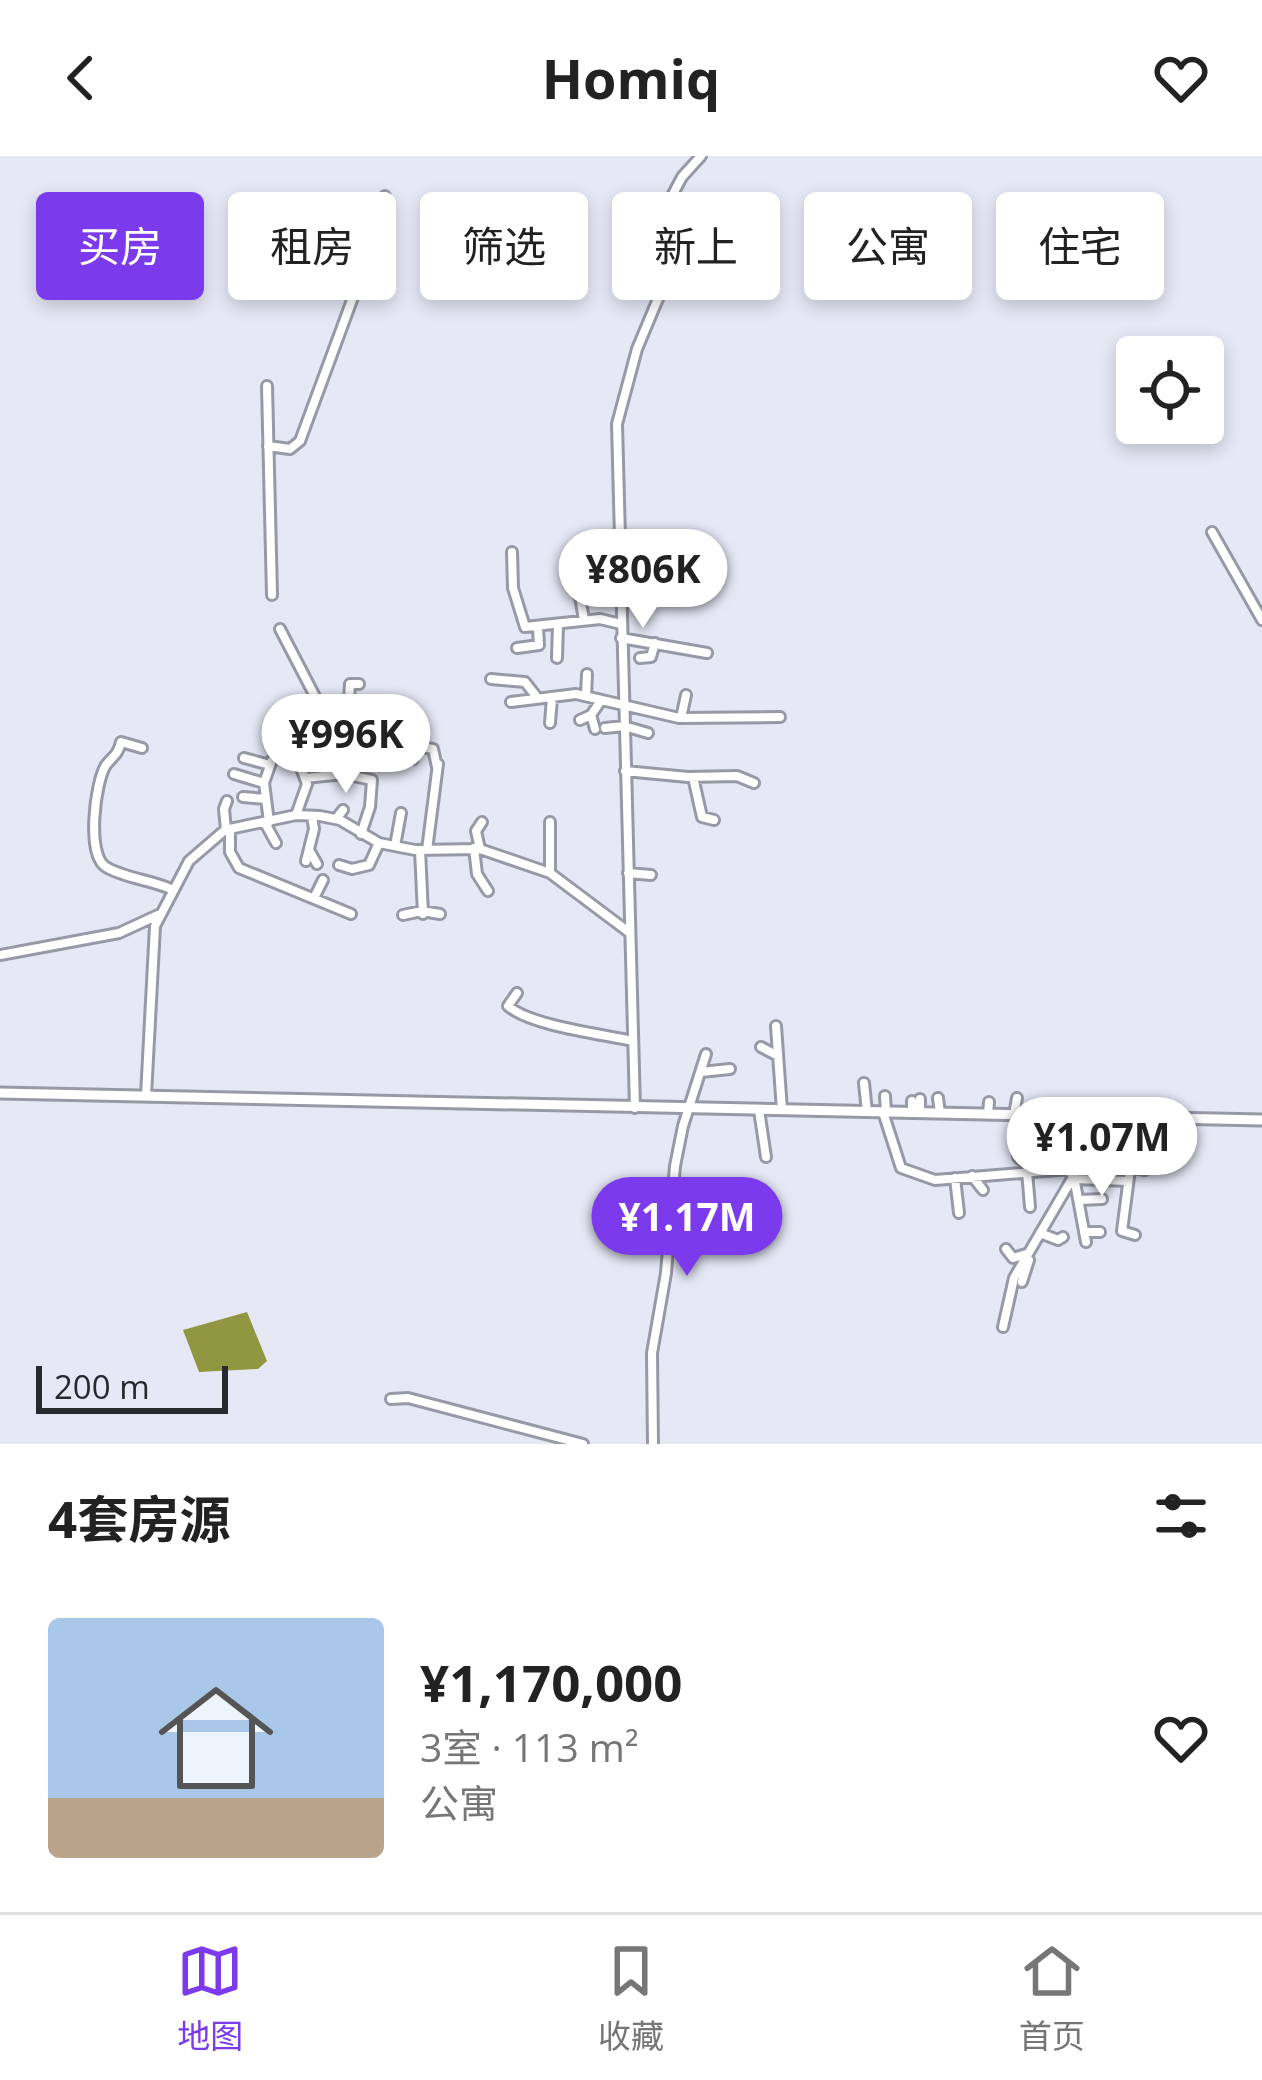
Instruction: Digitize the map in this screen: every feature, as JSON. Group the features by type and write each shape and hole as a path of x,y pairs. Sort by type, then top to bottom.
{"street":[{"path":"635,1108 617,424 638,349 660,294 664,211 682,177 701,156"},
{"path":"268,446 290,449 300,441 352,300"},
{"path":"267,386 272,596"},
{"path":"1212,532 1262,620"},
{"path":"512,552 513,588 525,627 584,620 621,623"},
{"path":"580,571 665,575"},
{"path":"579,590 584,620"},
{"path":"557,658 558,625"},
{"path":"517,648 539,645 538,628"},
{"path":"280,629 325,705 301,768 306,788 296,815"},
{"path":"621,638 707,652"},
{"path":"640,658 651,657 655,643"},
{"path":"586,696 587,674"},
{"path":"533,694 536,675"},
{"path":"491,679 521,681 533,694"},
{"path":"340,775 350,684 359,684"},
{"path":"511,702 533,694 586,696 681,718 780,718"},
{"path":"681,718 686,695"},
{"path":"550,723 551,698"},
{"path":"580,720 601,702"},
{"path":"591,715 600,729 624,726 648,733"},
{"path":"336,724 384,725 395,716 406,719 412,740 410,757 346,747"},
{"path":"142,748 121,742 117,756 105,767 93,846 109,869 171,889"},
{"path":"423,913 424,850 438,766 433,749 427,748"},
{"path":"244,758 271,763 264,783 267,822 276,843"},
{"path":"625,771 737,776 754,782"},
{"path":"234,774 264,783"},
{"path":"693,777 702,817 714,820"},
{"path":"305,778 370,779 370,804 361,834"},
{"path":"370,804 382,795"},
{"path":"243,797 266,800"},
{"path":"227,801 224,809 236,866 351,914"},
{"path":"336,820 343,810"},
{"path":"395,846 401,813"},
{"path":"146,1096 152,938 158,915 189,861 228,829 312,816 336,820 379,843 424,850 477,848 550,873 587,897 632,937"},
{"path":"312,816 312,862"},
{"path":"482,822 476,831 476,871 488,891"},
{"path":"550,822 550,873"},
{"path":"339,865 360,871 373,862 379,843"},
{"path":"628,873 651,875"},
{"path":"315,896 322,880"},
{"path":"403,915 440,914"},
{"path":"0,955 119,933 158,915"},
{"path":"517,993 508,1006 519,1014 586,1034 633,1041"},
{"path":"776,1026 782,1110"},
{"path":"761,1047 778,1056"},
{"path":"653,1444 658,1432 652,1353 666,1273 675,1166 706,1054"},
{"path":"700,1072 730,1069"},
{"path":"864,1083 867,1112"},
{"path":"0,1093 867,1112 916,1106 940,1113 989,1108 1040,1120 1262,1120"},
{"path":"885,1096 884,1112 903,1171 930,1180 1026,1167 1128,1181"},
{"path":"938,1098 940,1113"},
{"path":"1014,1115 1017,1098"},
{"path":"760,1110 766,1157"},
{"path":"1130,1117 1122,1232 1135,1235"},
{"path":"1040,1120 1017,1144 1018,1157 1026,1167 1043,1228 1058,1240 1064,1237"},
{"path":"1040,1120 1074,1175 1085,1237 1100,1232"},
{"path":"1113,1164 1145,1170"},
{"path":"1003,1327 1012,1285 1074,1175"},
{"path":"972,1176 983,1190"},
{"path":"955,1178 959,1213"},
{"path":"1079,1200 1102,1199"},
{"path":"1006,1249 1013,1258 1029,1250"},
{"path":"1022,1282 1029,1250"},
{"path":"391,1399 408,1398 583,1444"}],"shaded area":[{"path":"247,1312 267,1361 258,1369 199,1372 183,1330"}]}
